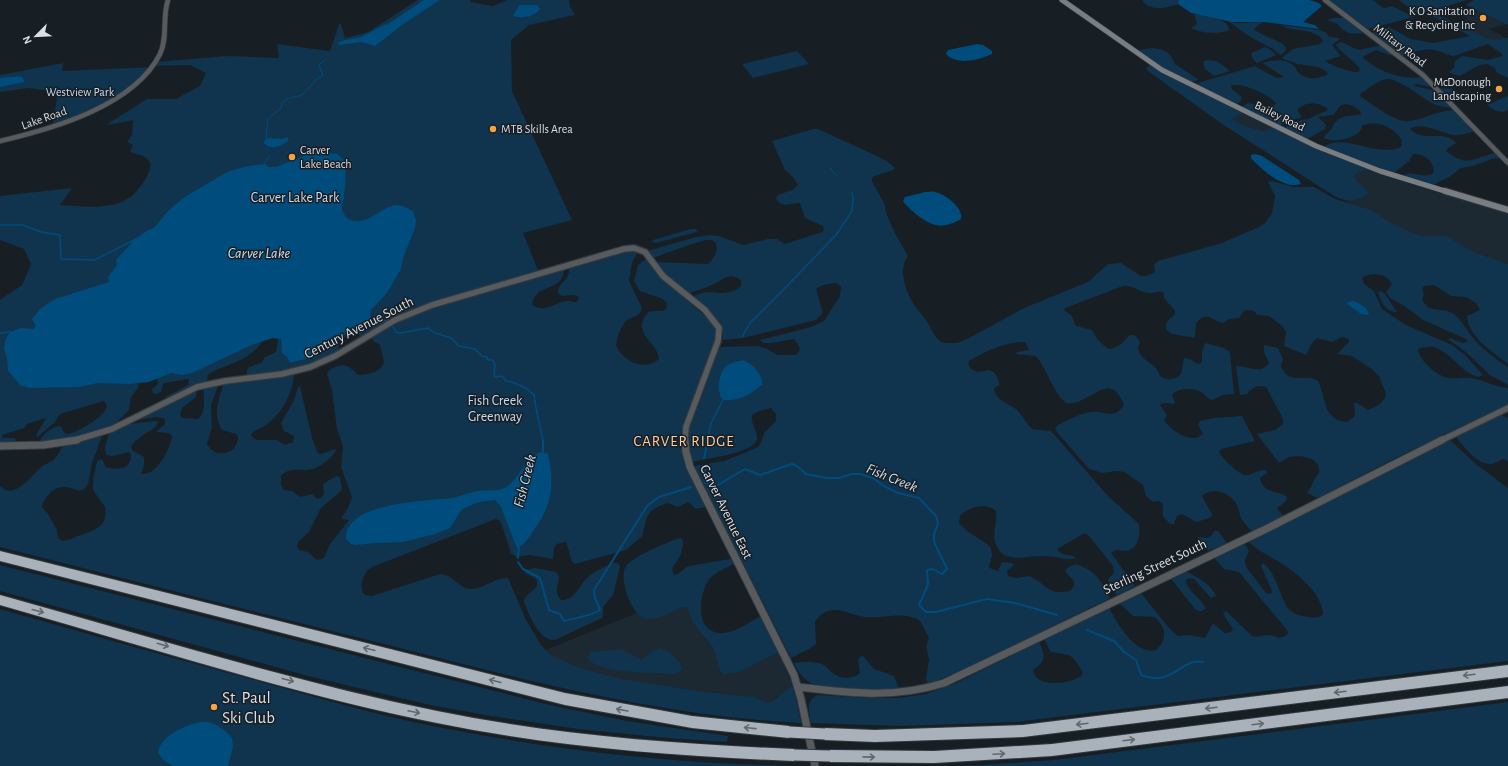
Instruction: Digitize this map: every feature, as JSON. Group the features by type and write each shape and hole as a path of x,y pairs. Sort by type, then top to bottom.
{"highway":[{"path":"0,556 579,702 685,721 789,732 875,736 932,735 1023,730 1508,671"},
{"path":"0,600 325,691 438,717 521,732 620,745 683,750 794,755 934,757 1052,750 1508,692"}],"main road":[{"name":"Bailey Road","path":"1062,0 1143,59 1165,72 1316,146 1378,170 1508,210"}],"street":[{"name":"Lake Road","path":"0,141 45,130 79,117 112,100 137,82 152,67 161,52 163,44 164,11 168,0"},
{"name":"Military Road","path":"1325,0 1424,75 1508,163"},
{"name":"Century Avenue South","path":"0,446 57,444 88,438 121,425 175,397 196,388 222,381 281,374 311,367 398,319 428,306 626,248 638,249"},
{"name":"Carver Avenue East","path":"638,249 647,254 658,270 669,282 709,315 719,328 719,340 686,427 684,441 686,455 690,467 786,657 798,687 815,766"},
{"name":"Sterling Street South","path":"798,687 841,693 890,694 918,691 944,683 1264,530 1382,469 1508,408"}],"shaded area":[{"path":"1456,7 1469,13 1479,11 1506,24 1489,29 1508,39 1498,46 1454,23 1468,19 1449,9"},
{"path":"1165,74 1347,161 1508,213 1508,315"},
{"path":"685,593 698,623 727,652 769,633 791,680 800,720 502,668"}],"green space":[{"name":"Carver Lake Park","path":"418,0 470,0 471,2 493,6 507,0 569,0 570,7 575,15 529,25 511,40 512,91 572,220 523,233 538,270 383,324 360,338 358,330 366,329 371,324 286,355 292,362 303,360 330,341 349,334 338,342 339,350 306,365 284,371 247,375 247,370 249,367 261,363 265,357 276,352 278,339 273,338 262,341 247,357 212,372 208,375 207,382 185,389 163,401 167,396 188,385 189,379 165,383 163,384 161,392 156,394 153,393 152,389 158,384 157,379 139,383 138,388 131,397 129,410 116,425 87,436 38,443 45,434 57,426 61,426 63,431 67,434 77,431 97,419 107,406 104,401 60,414 55,422 38,437 36,435 46,418 27,424 24,428 2,435 2,438 14,438 16,440 14,443 0,443 0,300 22,285 31,264 24,249 0,240 0,196 72,188 60,205 97,207 122,202 133,195 146,179 150,165 149,161 145,157 130,152 133,145 127,142 132,135 133,120 108,125 109,123 147,99 176,99 200,86 206,73 190,65 153,66 156,62 227,56 279,58 277,44 330,51 339,24 341,24 345,38 368,32"},
{"path":"1143,0 1190,0 1172,6 1154,8 1148,6 1143,2"},
{"path":"1328,0 1372,0 1384,8 1392,6 1414,17 1368,29"},
{"path":"1399,0 1467,0 1419,15"},
{"path":"1473,0 1508,0 1508,25 1466,5"},
{"path":"1435,13 1485,38 1494,40 1508,38 1508,78 1497,73 1495,68 1487,64 1480,65 1459,76 1449,72 1454,68 1455,61 1462,56 1488,60 1503,56 1488,44 1454,56 1434,50 1420,50 1403,56 1372,33 1389,27 1411,39 1433,43 1470,36 1430,15"},
{"path":"1194,14 1221,20 1225,22 1229,30 1226,32 1216,33 1194,30 1191,28 1197,24"},
{"path":"1333,18 1346,18 1365,33 1353,34 1346,32 1338,24 1327,20"},
{"path":"1229,22 1263,22 1254,30 1283,44 1286,48 1285,52 1280,55 1273,49 1252,38"},
{"path":"1281,25 1320,30 1327,33 1329,37 1340,38 1332,45 1341,56 1325,61 1336,67 1351,71 1359,72 1360,69 1337,47 1336,44 1342,42 1358,50 1382,45 1394,54 1389,55 1376,50 1363,58 1383,71 1391,74 1414,78 1422,77 1435,88 1416,84 1414,86 1437,91 1453,108 1434,104 1404,85 1387,79 1377,83 1360,94 1361,97 1391,116 1404,121 1415,120 1443,111 1455,110 1475,131 1456,135 1420,126 1410,129 1421,135 1440,136 1451,139 1456,143 1446,151 1460,159 1470,160 1495,153 1500,158 1461,168 1449,177 1433,185 1403,176 1406,174 1429,175 1433,173 1433,165 1431,162 1421,155 1413,154 1409,161 1394,173 1323,147 1331,143 1341,142 1381,150 1391,150 1401,147 1402,141 1391,128 1374,123 1363,125 1358,133 1347,139 1332,140 1324,138 1339,119 1361,114 1360,111 1353,106 1344,104 1339,107 1333,115 1318,117 1326,125 1325,129 1307,139 1285,128 1291,122 1308,119 1326,111 1328,109 1325,107 1317,104 1304,105 1297,110 1301,118 1291,120 1279,126 1241,107 1248,103 1268,108 1276,104 1274,101 1256,90 1242,86 1231,86 1232,89 1242,97 1241,101 1236,105 1198,86 1198,83 1255,66 1276,78 1284,77 1262,63 1274,60 1286,61 1294,66 1301,75 1305,77 1316,78 1328,74 1326,71 1318,67 1298,64 1283,59 1283,57 1293,49 1320,44 1323,41 1315,34"},
{"path":"1265,47 1276,55 1257,63 1253,59 1251,53"},
{"path":"1152,48 1167,52 1175,64 1199,80 1191,82 1172,74 1135,51"},
{"path":"797,51 809,64 753,78 742,64"},
{"path":"1207,60 1217,61 1230,71 1214,76 1205,69 1203,62"},
{"name":"Westview Park","path":"63,63 62,71 152,67 141,78 118,95 93,109 52,127 58,92 28,88 0,92 0,75"},
{"path":"1150,65 1172,78 1243,113 1232,119 1237,122 1263,131 1273,127 1326,152 1369,169 1356,173 1354,176 1355,179 1366,189 1368,194 1353,200 1345,200 1336,197 1225,126 1149,72 1146,68"},
{"path":"1439,88 1453,89 1466,99 1452,101"},
{"path":"1508,96 1508,110 1503,112 1498,111 1488,106 1489,104"},
{"path":"813,129 818,129 887,161 895,168 875,176 872,178 872,181 885,205 886,213 896,235 908,256 903,267 907,292 936,337 943,343 957,343 967,339 1024,308 1088,282 1108,264 1121,263 1141,276 1146,276 1155,272 1154,265 1158,261 1222,243 1261,226 1266,222 1272,213 1275,196 1268,182 1272,181 1294,187 1314,187 1335,199 1371,210 1395,225 1415,234 1424,236 1446,236 1476,253 1508,264 1508,364 1476,337 1468,324 1467,316 1480,310 1476,303 1466,297 1451,296 1434,285 1424,286 1422,289 1424,294 1422,299 1428,307 1432,309 1454,314 1460,319 1471,336 1481,347 1508,367 1508,385 1490,375 1467,353 1448,339 1450,338 1463,343 1468,341 1466,339 1423,320 1403,305 1390,298 1386,292 1392,284 1390,280 1374,274 1362,278 1364,284 1374,291 1382,309 1406,325 1452,345 1465,355 1483,375 1479,377 1467,372 1446,354 1434,347 1419,348 1419,354 1430,368 1445,377 1471,378 1508,388 1508,404 1395,458 1320,497 1315,497 1307,493 1319,472 1318,465 1312,459 1298,456 1289,457 1279,463 1257,434 1275,430 1283,424 1283,419 1266,387 1257,386 1247,394 1240,395 1236,366 1262,369 1269,363 1264,352 1264,345 1278,348 1283,359 1281,366 1285,372 1293,378 1308,378 1318,381 1328,411 1338,420 1345,422 1355,415 1354,403 1357,403 1368,410 1382,402 1386,394 1379,376 1373,370 1352,356 1337,354 1349,342 1349,339 1342,337 1332,342 1317,338 1312,343 1306,355 1284,346 1286,331 1269,316 1257,315 1254,311 1246,310 1239,318 1229,319 1223,323 1210,317 1200,319 1196,323 1195,338 1172,334 1166,330 1166,324 1175,314 1175,311 1164,298 1164,293 1148,293 1129,286 1123,286 1063,309 1071,315 1076,326 1092,330 1098,340 1107,348 1111,349 1120,345 1130,335 1135,335 1140,342 1138,348 1142,357 1155,367 1160,376 1166,379 1176,378 1181,374 1184,358 1190,359 1198,364 1202,363 1202,351 1205,343 1224,348 1230,352 1234,394 1223,395 1212,400 1196,390 1185,389 1178,391 1172,395 1175,403 1164,403 1160,405 1167,415 1164,420 1177,432 1193,438 1203,434 1198,425 1200,421 1214,418 1242,416 1255,441 1221,449 1219,452 1232,467 1245,475 1266,470 1267,473 1260,478 1265,487 1268,490 1287,497 1286,501 1277,508 1283,516 1252,532 1242,520 1236,504 1232,499 1224,493 1215,491 1206,493 1202,496 1212,514 1211,517 1197,522 1181,514 1178,515 1174,524 1170,524 1163,516 1163,504 1159,501 1153,502 1146,496 1143,485 1124,472 1117,471 1102,473 1089,469 1056,431 1055,428 1058,425 1082,414 1090,412 1108,414 1116,413 1124,405 1118,394 1112,389 1105,389 1075,403 1066,403 1057,393 1036,356 1016,354 1017,352 1029,350 1025,342 1003,345 969,361 968,364 971,369 977,372 989,370 995,373 999,382 999,385 994,388 997,396 1002,401 1016,409 1032,429 1051,431 1108,496 1139,524 1139,537 1136,545 1129,550 1116,550 1111,553 1135,586 1117,595 1108,581 1114,573 1113,566 1085,533 1057,549 1061,553 1074,557 1076,558 1075,559 1043,556 1009,557 998,549 995,542 996,511 992,508 982,506 972,508 960,516 959,523 967,531 991,548 992,555 989,566 990,568 998,571 1002,562 1012,563 1014,565 1007,571 1008,576 1016,578 1029,576 1051,590 1062,592 1070,591 1074,584 1073,580 1065,571 1072,565 1079,565 1095,575 1102,583 1110,598 963,670 928,684 926,678 929,660 926,646 929,638 920,621 908,616 866,617 841,611 827,611 820,615 815,622 816,644 791,658 694,466 724,461 758,447 762,441 764,433 776,421 776,414 771,408 759,411 752,415 752,421 757,439 754,444 748,448 728,455 692,462 688,439 689,430 720,347 757,346 765,348 778,355 796,355 800,350 794,339 772,343 763,343 760,340 811,327 824,321 840,296 841,287 836,283 823,285 816,289 823,313 816,320 743,338 722,340 721,326 718,321 708,310 692,297 706,292 723,293 735,290 741,286 741,280 733,276 729,276 688,294 667,276 656,262 708,264 713,259 716,252 717,248 715,242 707,240 653,258 647,251 696,237 710,235 719,236 743,245 768,239 777,239 785,244 822,232 824,229 823,226 805,218 800,203 784,205 778,202 776,198 778,195 794,189 798,185 793,177 785,170 772,141","holes":["740,360 756,370 761,376 762,385 753,392 744,396 723,400 719,388 721,374 725,367"]},
{"path":"691,229 696,229 697,232 656,243 652,242 653,240"},
{"name":"Fish Creek Greenway","path":"630,250 638,252 632,262 629,281 642,308 638,315 625,322 617,339 616,345 623,356 640,365 647,365 659,359 658,353 643,332 642,326 643,320 648,312 662,311 666,309 667,303 663,299 640,291 634,281 638,265 646,259 658,275 706,317 716,330 714,344 684,422 680,438 684,463 706,507 696,509 688,502 678,507 667,503 651,511 647,517 642,536 626,550 575,564 572,562 566,542 557,544 554,548 553,559 529,555 516,557 511,553 502,525 499,520 496,519 372,567 366,572 362,580 363,592 365,595 372,596 440,574 449,576 463,587 471,589 499,579 508,578 526,620 541,645 551,655 577,667 621,679 704,692 754,697 768,703 773,701 793,685 801,723 699,713 599,696 450,661 0,547 0,486 5,490 17,489 41,467 54,460 63,446 102,436 92,463 88,484 84,489 79,491 66,487 59,488 49,494 44,500 42,507 48,514 57,530 58,538 63,541 95,530 104,520 105,507 93,490 93,479 97,461 102,459 106,467 116,469 128,465 130,462 130,452 112,456 106,455 105,447 109,433 128,424 158,422 154,428 137,440 131,447 132,450 144,457 144,465 141,474 152,471 162,461 166,454 172,436 169,433 156,432 165,424 165,419 157,417 137,420 197,390 196,397 182,408 180,414 182,418 198,419 201,416 203,409 203,388 219,384 211,405 212,428 207,443 214,451 224,453 234,448 238,437 236,434 222,430 217,419 217,407 224,383 294,374 289,396 282,409 272,420 252,433 251,436 256,440 277,440 285,445 293,442 294,436 284,431 281,423 294,400 298,387 300,386 312,438 318,453 321,454 335,449 336,450 323,464 314,469 292,470 284,473 281,476 281,485 284,490 292,491 300,497 312,494 317,499 321,498 324,494 323,484 336,476 340,477 342,490 321,508 309,532 298,542 297,546 299,550 308,552 317,560 324,558 330,544 349,520 342,519 342,517 348,508 352,497 341,467 343,446 337,429 332,390 327,374 329,370 345,365 351,368 358,375 377,371 384,362 380,345 373,341 372,336 394,324 441,305 490,289 564,268 563,276 560,281 539,293 535,297 532,304 536,307 544,308 566,301 576,302 579,299 578,296 562,296 558,293 559,287 568,276 569,267"},
{"path":"1381,291 1385,294 1397,312 1393,312 1384,306 1378,292"},
{"path":"1501,415 1508,418 1508,461 1503,459 1493,464 1486,464 1476,459 1456,437"},
{"path":"1450,440 1476,464 1508,488 1508,661 1015,722 902,726 811,723 809,704 817,695 898,698 926,694 956,683 1039,642 1044,658 1033,670 1035,676 1040,680 1054,683 1070,681 1082,675 1083,672 1075,660 1069,655 1051,652 1044,639 1109,608 1122,629 1134,643 1141,648 1156,650 1160,646 1164,637 1163,628 1158,620 1154,617 1133,616 1119,603 1141,593 1169,628 1178,636 1189,635 1205,638 1213,623 1225,633 1231,632 1233,629 1223,614 1226,611 1252,636 1256,637 1271,635 1281,638 1286,636 1288,633 1287,630 1239,572 1224,569 1214,558 1245,544 1249,551 1245,560 1246,567 1266,593 1271,594 1272,591 1261,566 1263,563 1272,574 1285,602 1291,611 1315,618 1320,616 1323,614 1321,605 1317,597 1304,581 1280,562 1258,550 1249,542"},
{"path":"1214,531 1218,531 1227,543 1208,551 1198,540 1198,537 1207,538 1212,535"},
{"path":"680,538 683,540 682,548 679,559 672,568 674,575 688,567 700,564 731,559 734,564 710,578 705,588 702,597 701,614 708,628 715,632 729,632 738,629 760,617 778,652 740,672 723,674 720,670 713,647 693,623 687,607 683,607 660,617 651,619 646,619 635,611 627,596 625,587 624,571 626,566 635,558"},
{"path":"613,563 618,563 620,567 613,595 603,607 602,618 555,640 549,639 539,632 524,602 527,595 535,589 537,583 536,579 525,573 525,570 535,568 556,572 559,577 557,589 558,595 561,600 566,600 576,592 584,581 590,576 599,569"},
{"path":"0,565 550,705 627,721 728,736 727,742 667,738 578,729 491,716 430,705 308,676 0,591"},
{"path":"1186,571 1207,584 1216,596 1211,598 1194,579 1190,578 1186,580 1189,588 1203,604 1205,608 1202,611 1195,609 1171,579"},
{"path":"0,609 346,706 456,731 552,746 648,758 696,762 793,766 0,766"},
{"path":"660,648 673,655 678,661 682,667 680,672 673,674 613,670 592,663 587,657 591,652 622,649 641,660 653,651"},
{"path":"863,656 874,669 894,676 899,689 853,690 817,685 804,678 794,663 819,663 824,665 837,676 851,677 860,673 858,660"},
{"path":"1508,702 1508,766 966,766 1054,760"}],"water":[{"path":"424,0 440,0 402,25 375,46 362,42 339,45 338,43 341,41 361,37 388,24"},
{"path":"1179,0 1309,0 1319,3 1322,6 1303,22 1315,25 1319,29 1265,22 1232,22 1191,13 1178,4"},
{"path":"519,5 537,5 540,9 535,14 528,17 513,16"},
{"path":"977,44 983,45 992,51 992,54 975,60 962,61 951,58 946,54 948,50"},
{"path":"20,76 23,78 24,82 0,87 0,78"},
{"path":"287,137 289,140 276,147 270,147 263,143 267,138 282,139"},
{"name":"Carver Lake","path":"322,152 337,154 344,160 346,178 342,208 346,217 352,221 365,220 395,205 402,206 413,211 416,220 415,228 403,258 401,269 387,293 371,310 370,315 372,322 368,328 353,331 330,341 306,359 294,362 290,362 282,353 281,339 273,338 254,344 192,373 183,375 171,373 149,382 128,384 98,383 79,387 29,388 20,385 8,371 7,358 4,349 5,341 10,332 21,328 33,329 36,326 32,319 40,309 55,299 109,282 108,277 117,265 116,260 133,241 146,231 154,228 168,211 183,198 227,172 247,166 264,164 268,167 276,167 308,154"},
{"path":"1255,154 1262,156 1299,180 1301,184 1288,184 1274,178 1251,158 1251,155"},
{"path":"925,192 939,193 953,202 960,210 961,219 946,225 932,224 918,216 903,201 905,197"},
{"path":"1352,301 1363,306 1369,315 1361,314 1347,304 1348,302"},
{"path":"742,360 749,363 759,373 762,385 739,399 723,400 719,393 719,379 723,370 729,364"},
{"path":"542,452 548,454 549,459 551,473 550,497 546,510 539,523 526,541 518,548 501,507 495,500 479,502 462,509 450,528 435,534 403,542 356,545 351,544 346,539 349,527 358,517 372,511 389,506 452,498 483,490 498,490 505,488 512,482 531,458"},
{"path":"200,722 209,722 218,726 232,738 233,747 228,766 173,766 164,761 158,753 163,741 174,732"}],"waterway":[{"path":"268,139 266,138 268,119 281,108 282,103 290,98 302,95 316,80 323,75 319,65 324,60"},
{"path":"264,164 270,155"},
{"path":"830,168 838,177"},
{"path":"742,337 750,323 836,235 852,211 852,193"},
{"name":"Fish Creek","path":"0,225 22,225 41,232 60,235 61,259 95,260 140,237"},
{"name":"Fish Creek","path":"372,322 388,320"},
{"name":"Fish Creek","path":"392,325 396,332 400,333 428,328 435,333 451,338 459,346 475,349 482,356 487,357 488,360 493,360 495,365 494,375 496,377 502,376 506,381 513,382 534,395 543,441"},
{"path":"0,333 10,332"},
{"path":"707,441 711,423 723,400"},
{"path":"704,458 708,440"},
{"name":"Fish Creek","path":"543,441 543,454"},
{"name":"Fish Creek","path":"705,483 718,485 745,469 760,475 792,464 797,466 806,474 827,478 838,478 852,474 860,474 873,478 884,486 898,493 919,498 936,516 938,523 934,534 934,542 947,569 942,574 933,569 927,570 928,584 919,605 926,612 936,612 987,599 1015,603 1057,615"},
{"path":"703,466 704,471 711,483"},
{"name":"Fish Creek","path":"518,562 523,569 540,578 549,610 560,614 564,621 597,612 600,610 595,598 594,590 647,506 659,497 691,487"},
{"name":"Fish Creek","path":"518,558 519,546"},
{"name":"Fish Creek","path":"1087,630 1114,641 1124,652 1136,660 1141,675 1152,678 1161,678 1189,664 1203,662"}],"place":[{"name":"K O Sanitation & Recycling Inc","path":"1483,18"},
{"name":"McDonough Landscaping","path":"1499,89"},
{"name":"MTB Skills Area","path":"493,129"},
{"name":"Carver Lake Beach","path":"292,157"},
{"name":"St. Paul Ski Club","path":"214,707"}],"district":[{"name":"CARVER RIDGE","path":"684,441"}]}
